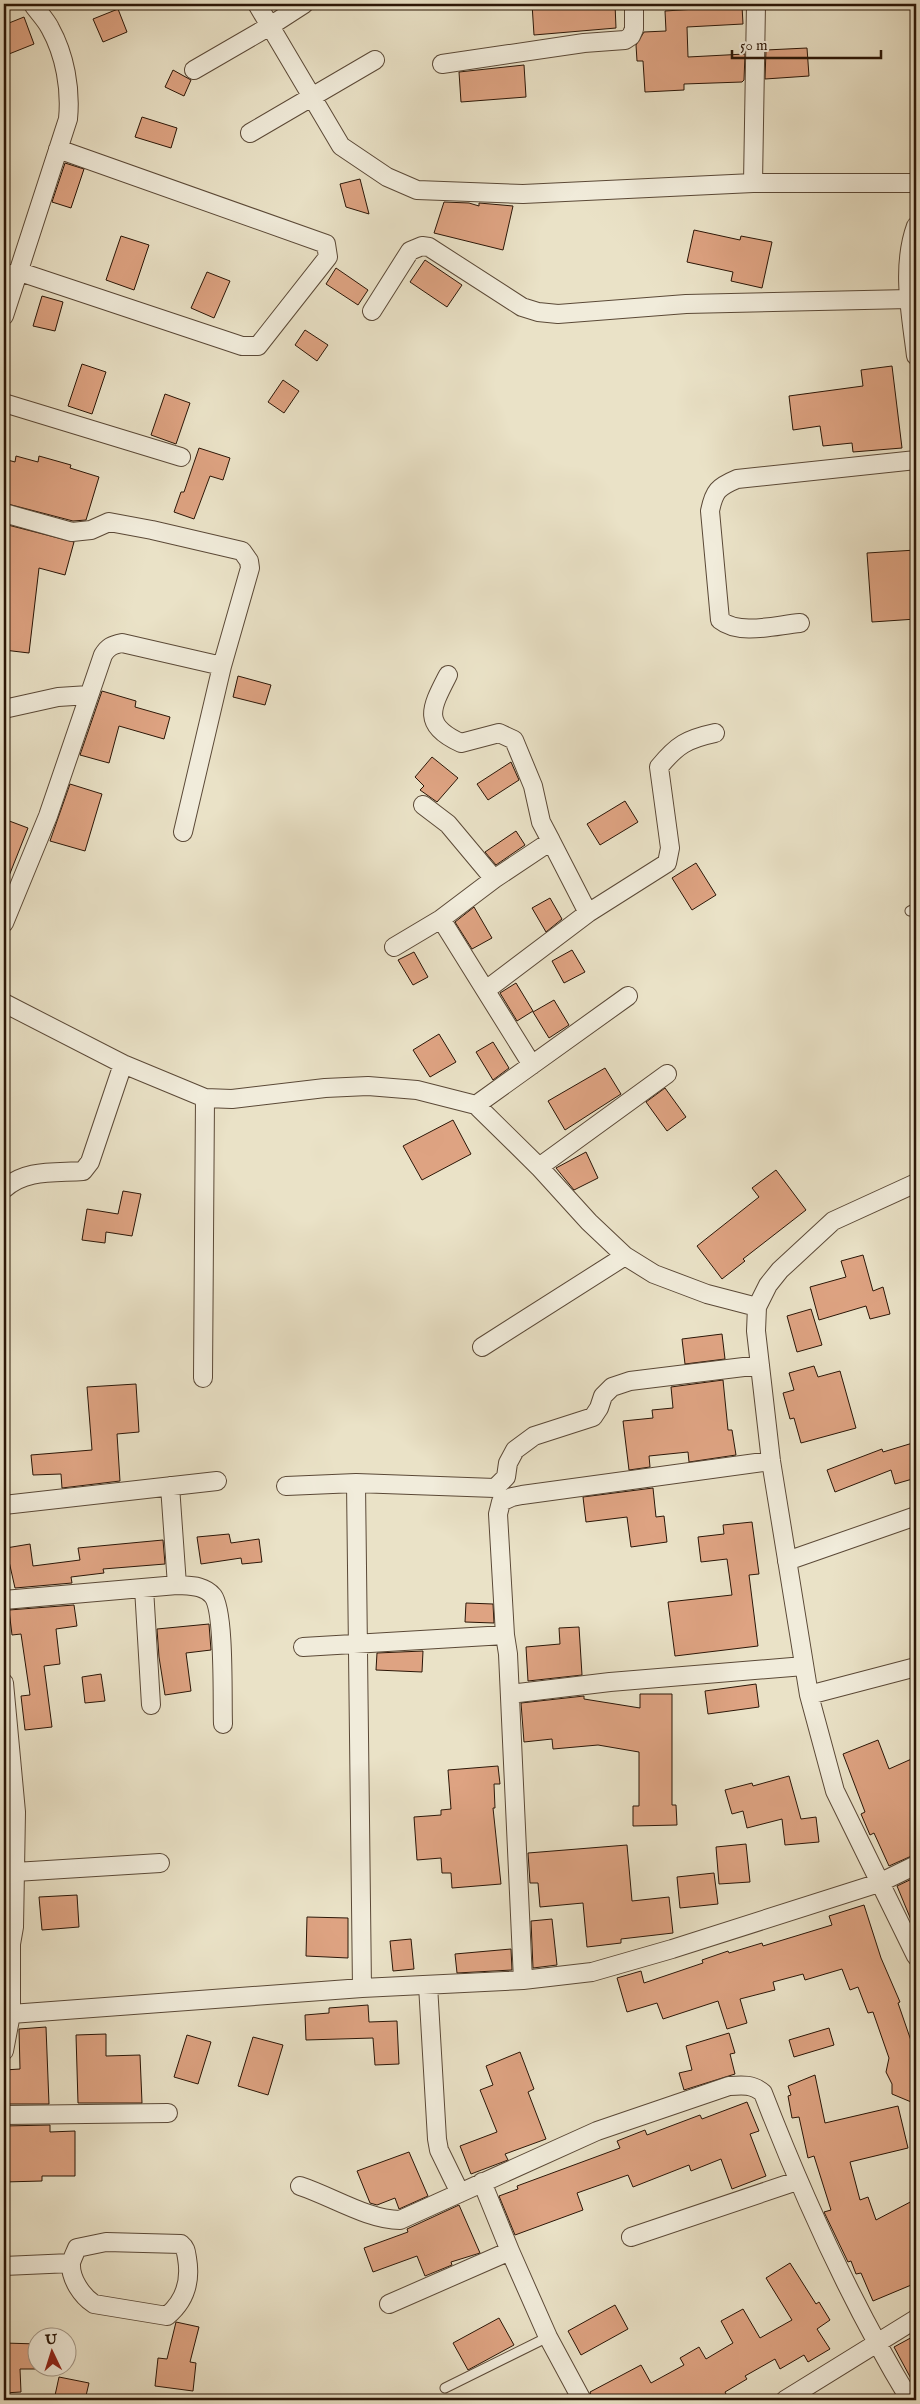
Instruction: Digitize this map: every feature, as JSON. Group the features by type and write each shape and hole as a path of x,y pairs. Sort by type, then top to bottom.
{"street":[{"path":"257,4 342,146 387,177 417,190 523,194 754,183 916,183"},
{"path":"194,70 304,4"},
{"path":"442,64 584,43 625,40 631,36 634,29 634,4"},
{"path":"754,183 756,4"},
{"path":"4,316 17,271 68,119 70,99 67,78 50,28 34,6"},
{"path":"250,133 375,60"},
{"path":"17,271 242,346 258,346 328,257 326,244 58,149"},
{"path":"916,226 909,263 909,299 916,356"},
{"path":"372,311 410,251 422,246 429,247 522,307 538,312 558,314 686,304 909,299"},
{"path":"4,403 181,457"},
{"path":"800,623 742,628 726,624 720,620 710,511 713,495 723,485 737,479 916,460"},
{"path":"4,513 72,532 91,530 109,522 152,530 242,551 249,561 250,568 222,666 183,832"},
{"path":"4,923 48,816 107,648 122,643 222,666"},
{"path":"448,675 433,704 433,719 445,736 462,744 499,733 514,740 533,786 541,822 588,914"},
{"path":"4,709 58,697 89,695"},
{"path":"486,990 588,914 667,863 670,848 659,767 674,748 697,736 715,733"},
{"path":"423,806 448,824 494,879"},
{"path":"394,946 441,919 494,879 551,841"},
{"path":"441,919 532,1065"},
{"path":"476,1106 628,996"},
{"path":"4,1003 123,1064 205,1098 232,1100 325,1088 368,1086 417,1090 476,1106 539,1167 589,1222 625,1256 663,1277 707,1294 757,1306"},
{"path":"4,1189 13,1181 24,1176 83,1171 90,1162 123,1064"},
{"path":"539,1167 667,1074"},
{"path":"203,1378 205,1098"},
{"path":"916,1183 833,1222 780,1270 768,1285 757,1306 756,1331 771,1461 809,1695 835,1791 916,1956"},
{"path":"482,1347 625,1256"},
{"path":"286,1486 356,1483 495,1488 506,1477 508,1463 515,1450 534,1436 593,1417 599,1408 602,1396 612,1386 630,1381 760,1365"},
{"path":"523,1980 510,1694 498,1514 501,1502 512,1497 771,1461"},
{"path":"508,1463 512,1497"},
{"path":"4,1505 217,1481"},
{"path":"356,1483 362,1988"},
{"path":"170,1486 177,1585"},
{"path":"788,1561 916,1516"},
{"path":"4,1600 177,1585 200,1587 213,1596 217,1605 221,1642 223,1724"},
{"path":"144,1588 151,1705"},
{"path":"303,1647 505,1636"},
{"path":"510,1694 610,1682 804,1666"},
{"path":"809,1695 916,1667"},
{"path":"4,1683 10,1812 15,1872 14,1928 7,1944 11,2014 4,2052"},
{"path":"15,1872 160,1863"},
{"path":"11,2014 362,1988 523,1980 592,1972 672,1949 879,1883 916,1865"},
{"path":"428,1985 437,2139 439,2150 460,2193"},
{"path":"300,2186 386,2220 400,2220 596,2132 729,2086 746,2085 757,2088 763,2093 797,2181 876,2344 910,2400"},
{"path":"4,2115 168,2113"},
{"path":"631,2237 797,2181"},
{"path":"482,2182 548,2338 582,2400"},
{"path":"106,2242 181,2244 186,2250 189,2273 185,2292 178,2307 167,2316 154,2315 94,2304 87,2299 76,2282 71,2263 77,2248 91,2244 106,2242"},
{"path":"389,2304 510,2251"},
{"path":"4,2266 71,2263"},
{"path":"785,2400 916,2319"}],"lane":[{"path":"445,2388 548,2338"}],"building":[{"path":"532,4 615,4 616,28 534,35"},
{"path":"742,6 743,24 687,27 688,57 745,54 744,80 742,82 684,84 684,90 645,92 643,61 637,61 636,45 644,32 666,31 665,11"},
{"path":"118,9 127,32 103,42 93,19"},
{"path":"24,17 34,44 4,56 4,25"},
{"path":"807,48 809,76 765,79 766,50"},
{"path":"524,65 526,97 461,102 459,72"},
{"path":"173,70 191,80 184,96 165,87"},
{"path":"142,117 177,128 171,148 135,137"},
{"path":"65,163 84,169 71,208 52,202"},
{"path":"360,179 369,214 346,207 340,184"},
{"path":"444,202 469,203 479,206 479,203 513,206 503,250 434,233"},
{"path":"694,230 740,240 741,236 772,242 762,288 731,281 733,272 687,262"},
{"path":"121,236 149,245 134,290 106,280"},
{"path":"425,260 462,285 447,307 410,282"},
{"path":"336,268 368,290 358,305 326,284"},
{"path":"207,272 230,281 214,318 191,308"},
{"path":"42,296 63,302 55,331 33,326"},
{"path":"305,330 328,345 317,361 295,345"},
{"path":"82,364 106,372 92,414 68,406"},
{"path":"892,366 902,448 853,452 852,443 823,446 820,426 793,430 789,396 863,386 861,370"},
{"path":"283,380 299,391 284,413 268,402"},
{"path":"165,394 190,403 176,444 151,435"},
{"path":"199,448 230,458 223,480 210,476 194,519 174,512 181,492 184,492"},
{"path":"16,456 38,462 39,456 71,465 70,468 99,477 86,520 73,521 4,503 4,459 15,462"},
{"path":"4,524 74,542 65,575 39,568 29,653 4,650"},
{"path":"916,550 916,619 872,622 867,553"},
{"path":"238,676 271,685 265,705 233,697"},
{"path":"102,691 136,701 135,707 170,717 164,739 119,726 109,763 80,755"},
{"path":"432,757 458,778 437,802 420,790 424,786 415,777"},
{"path":"511,762 519,780 488,800 477,784"},
{"path":"70,784 102,794 85,851 50,841"},
{"path":"625,801 638,822 600,845 587,824"},
{"path":"4,819 28,828 5,886 4,886"},
{"path":"516,831 525,845 496,865 485,852"},
{"path":"696,863 716,895 692,910 672,878"},
{"path":"550,898 562,919 546,932 532,908"},
{"path":"474,907 492,938 472,949 455,922"},
{"path":"572,950 585,972 564,983 552,961"},
{"path":"414,952 428,977 413,985 398,960"},
{"path":"516,983 533,1011 517,1021 500,993"},
{"path":"554,1000 569,1025 549,1038 533,1012"},
{"path":"439,1034 456,1062 430,1077 413,1050"},
{"path":"493,1042 509,1068 493,1080 476,1052"},
{"path":"605,1068 621,1094 565,1130 548,1101"},
{"path":"665,1088 686,1117 667,1131 646,1102"},
{"path":"453,1120 471,1154 422,1180 403,1146"},
{"path":"586,1152 598,1178 574,1190 556,1168"},
{"path":"776,1170 806,1210 743,1259 745,1261 722,1279 697,1246 759,1197 752,1188"},
{"path":"123,1191 141,1194 132,1236 106,1232 105,1243 82,1240 87,1209 118,1214"},
{"path":"863,1255 873,1291 883,1287 890,1314 870,1319 866,1306 819,1320 810,1287 846,1277 841,1261"},
{"path":"811,1309 822,1345 797,1352 787,1316"},
{"path":"722,1334 725,1359 685,1364 682,1339"},
{"path":"814,1366 818,1377 840,1371 856,1428 801,1443 794,1418 790,1419 783,1393 794,1390 789,1373"},
{"path":"723,1380 728,1430 732,1430 736,1455 689,1462 688,1452 649,1456 650,1467 629,1470 623,1421 653,1418 652,1410 673,1408 671,1387"},
{"path":"136,1384 139,1432 117,1434 120,1481 62,1488 61,1474 33,1475 31,1455 92,1450 87,1387"},
{"path":"916,1442 916,1478 895,1484 891,1470 835,1492 827,1470 882,1449 883,1452"},
{"path":"653,1488 656,1517 664,1516 667,1542 631,1547 627,1517 586,1522 583,1497"},
{"path":"752,1522 759,1574 749,1575 758,1646 675,1656 668,1602 732,1595 727,1559 701,1562 698,1537 724,1534 723,1525"},
{"path":"229,1534 231,1543 259,1539 262,1562 242,1564 241,1558 201,1564 197,1537"},
{"path":"163,1540 165,1564 103,1569 104,1573 71,1577 72,1583 15,1588 6,1548 30,1544 33,1566 80,1560 78,1548"},
{"path":"466,1603 493,1604 494,1623 465,1622"},
{"path":"74,1605 77,1626 56,1629 60,1664 44,1666 52,1727 25,1730 21,1696 30,1695 21,1634 12,1635 9,1610"},
{"path":"209,1624 211,1650 186,1653 191,1691 165,1695 157,1629"},
{"path":"579,1627 582,1675 528,1681 526,1647 560,1644 559,1628"},
{"path":"423,1651 422,1672 376,1670 377,1653"},
{"path":"101,1674 105,1701 85,1703 82,1677"},
{"path":"756,1684 759,1707 708,1714 705,1691"},
{"path":"640,1694 672,1694 672,1805 676,1805 677,1825 633,1826 633,1806 639,1806 639,1752 598,1745 553,1749 552,1739 524,1742 521,1703 584,1696 584,1699 640,1708"},
{"path":"878,1740 889,1769 916,1757 916,1854 889,1866 874,1833 870,1835 861,1814 865,1812 843,1754"},
{"path":"498,1766 500,1784 494,1784 495,1808 493,1808 501,1884 452,1888 451,1873 442,1873 441,1858 417,1860 414,1817 441,1815 441,1810 451,1809 448,1770"},
{"path":"789,1776 801,1819 816,1817 819,1842 785,1845 782,1819 747,1828 743,1811 732,1814 725,1790 752,1783 753,1786"},
{"path":"746,1844 750,1882 719,1884 716,1847"},
{"path":"627,1845 632,1901 669,1897 673,1933 621,1939 621,1943 587,1947 583,1903 540,1907 538,1883 530,1883 528,1853"},
{"path":"714,1873 718,1904 680,1908 677,1877"},
{"path":"916,1877 916,1932 897,1886"},
{"path":"77,1895 79,1927 42,1930 39,1897"},
{"path":"864,1905 881,1958 900,2002 898,2003 916,2055 916,2104 892,2094 892,2084 886,2072 889,2058 873,2012 868,2013 858,1987 850,1990 842,1969 805,1980 803,1974 773,1982 775,1990 740,1999 747,2023 727,2029 718,2001 663,2019 657,2003 627,2012 617,1978 641,1971 644,1983 703,1963 702,1960 728,1951 729,1953 762,1943 763,1946 832,1925 829,1916"},
{"path":"307,1917 348,1918 348,1958 306,1956"},
{"path":"552,1919 557,1965 533,1968 531,1921"},
{"path":"411,1939 414,1969 393,1971 390,1941"},
{"path":"511,1949 512,1970 457,1973 455,1954"},
{"path":"368,2005 369,2022 397,2021 399,2064 375,2065 373,2038 306,2040 305,2015 329,2013 329,2008"},
{"path":"46,2027 49,2104 4,2104 4,2070 20,2069 19,2029"},
{"path":"829,2028 834,2045 794,2057 789,2040"},
{"path":"729,2033 735,2053 730,2054 735,2074 684,2090 679,2073 692,2070 686,2046"},
{"path":"106,2034 106,2056 140,2055 142,2103 78,2103 76,2035"},
{"path":"187,2035 211,2042 198,2084 174,2077"},
{"path":"253,2037 283,2045 268,2095 238,2086"},
{"path":"520,2052 534,2089 528,2092 546,2139 505,2154 508,2160 471,2174 460,2146 497,2132 480,2090 493,2085 486,2066"},
{"path":"815,2075 825,2123 898,2106 908,2148 850,2162 860,2200 868,2197 876,2220 916,2199 916,2283 873,2301 861,2273 856,2274 851,2261 848,2262 824,2212 831,2210 814,2156 808,2158 799,2117 792,2118 788,2096 791,2095 788,2086"},
{"path":"747,2102 759,2131 750,2134 766,2176 732,2189 721,2159 691,2171 689,2165 633,2187 628,2175 577,2193 583,2210 515,2235 499,2196 518,2189 517,2186 620,2148 617,2141 645,2130 647,2135 700,2115 702,2119"},
{"path":"50,2125 50,2132 75,2131 75,2176 42,2176 42,2181 4,2182 4,2126"},
{"path":"409,2152 428,2196 399,2209 395,2198 377,2205 370,2203 357,2171"},
{"path":"459,2205 480,2253 451,2262 452,2265 425,2276 417,2256 373,2272 364,2248 408,2232 407,2229"},
{"path":"790,2263 816,2304 819,2302 830,2320 817,2329 830,2349 808,2362 804,2355 780,2369 775,2359 745,2376 747,2379 725,2392 726,2394 716,2400 593,2400 590,2392 641,2365 651,2383 684,2365 680,2358 699,2347 706,2359 733,2343 721,2321 743,2309 760,2338 792,2320 766,2278"},
{"path":"615,2305 628,2329 581,2355 568,2331"},
{"path":"499,2318 514,2345 468,2370 453,2343"},
{"path":"176,2322 199,2327 190,2362 196,2363 193,2391 155,2386 158,2358 167,2359"},
{"path":"916,2335 916,2388 894,2347"},
{"path":"4,2343 28,2344 28,2369 20,2369 21,2392 4,2393"},
{"path":"59,2377 89,2383 85,2400 54,2400"}]}
